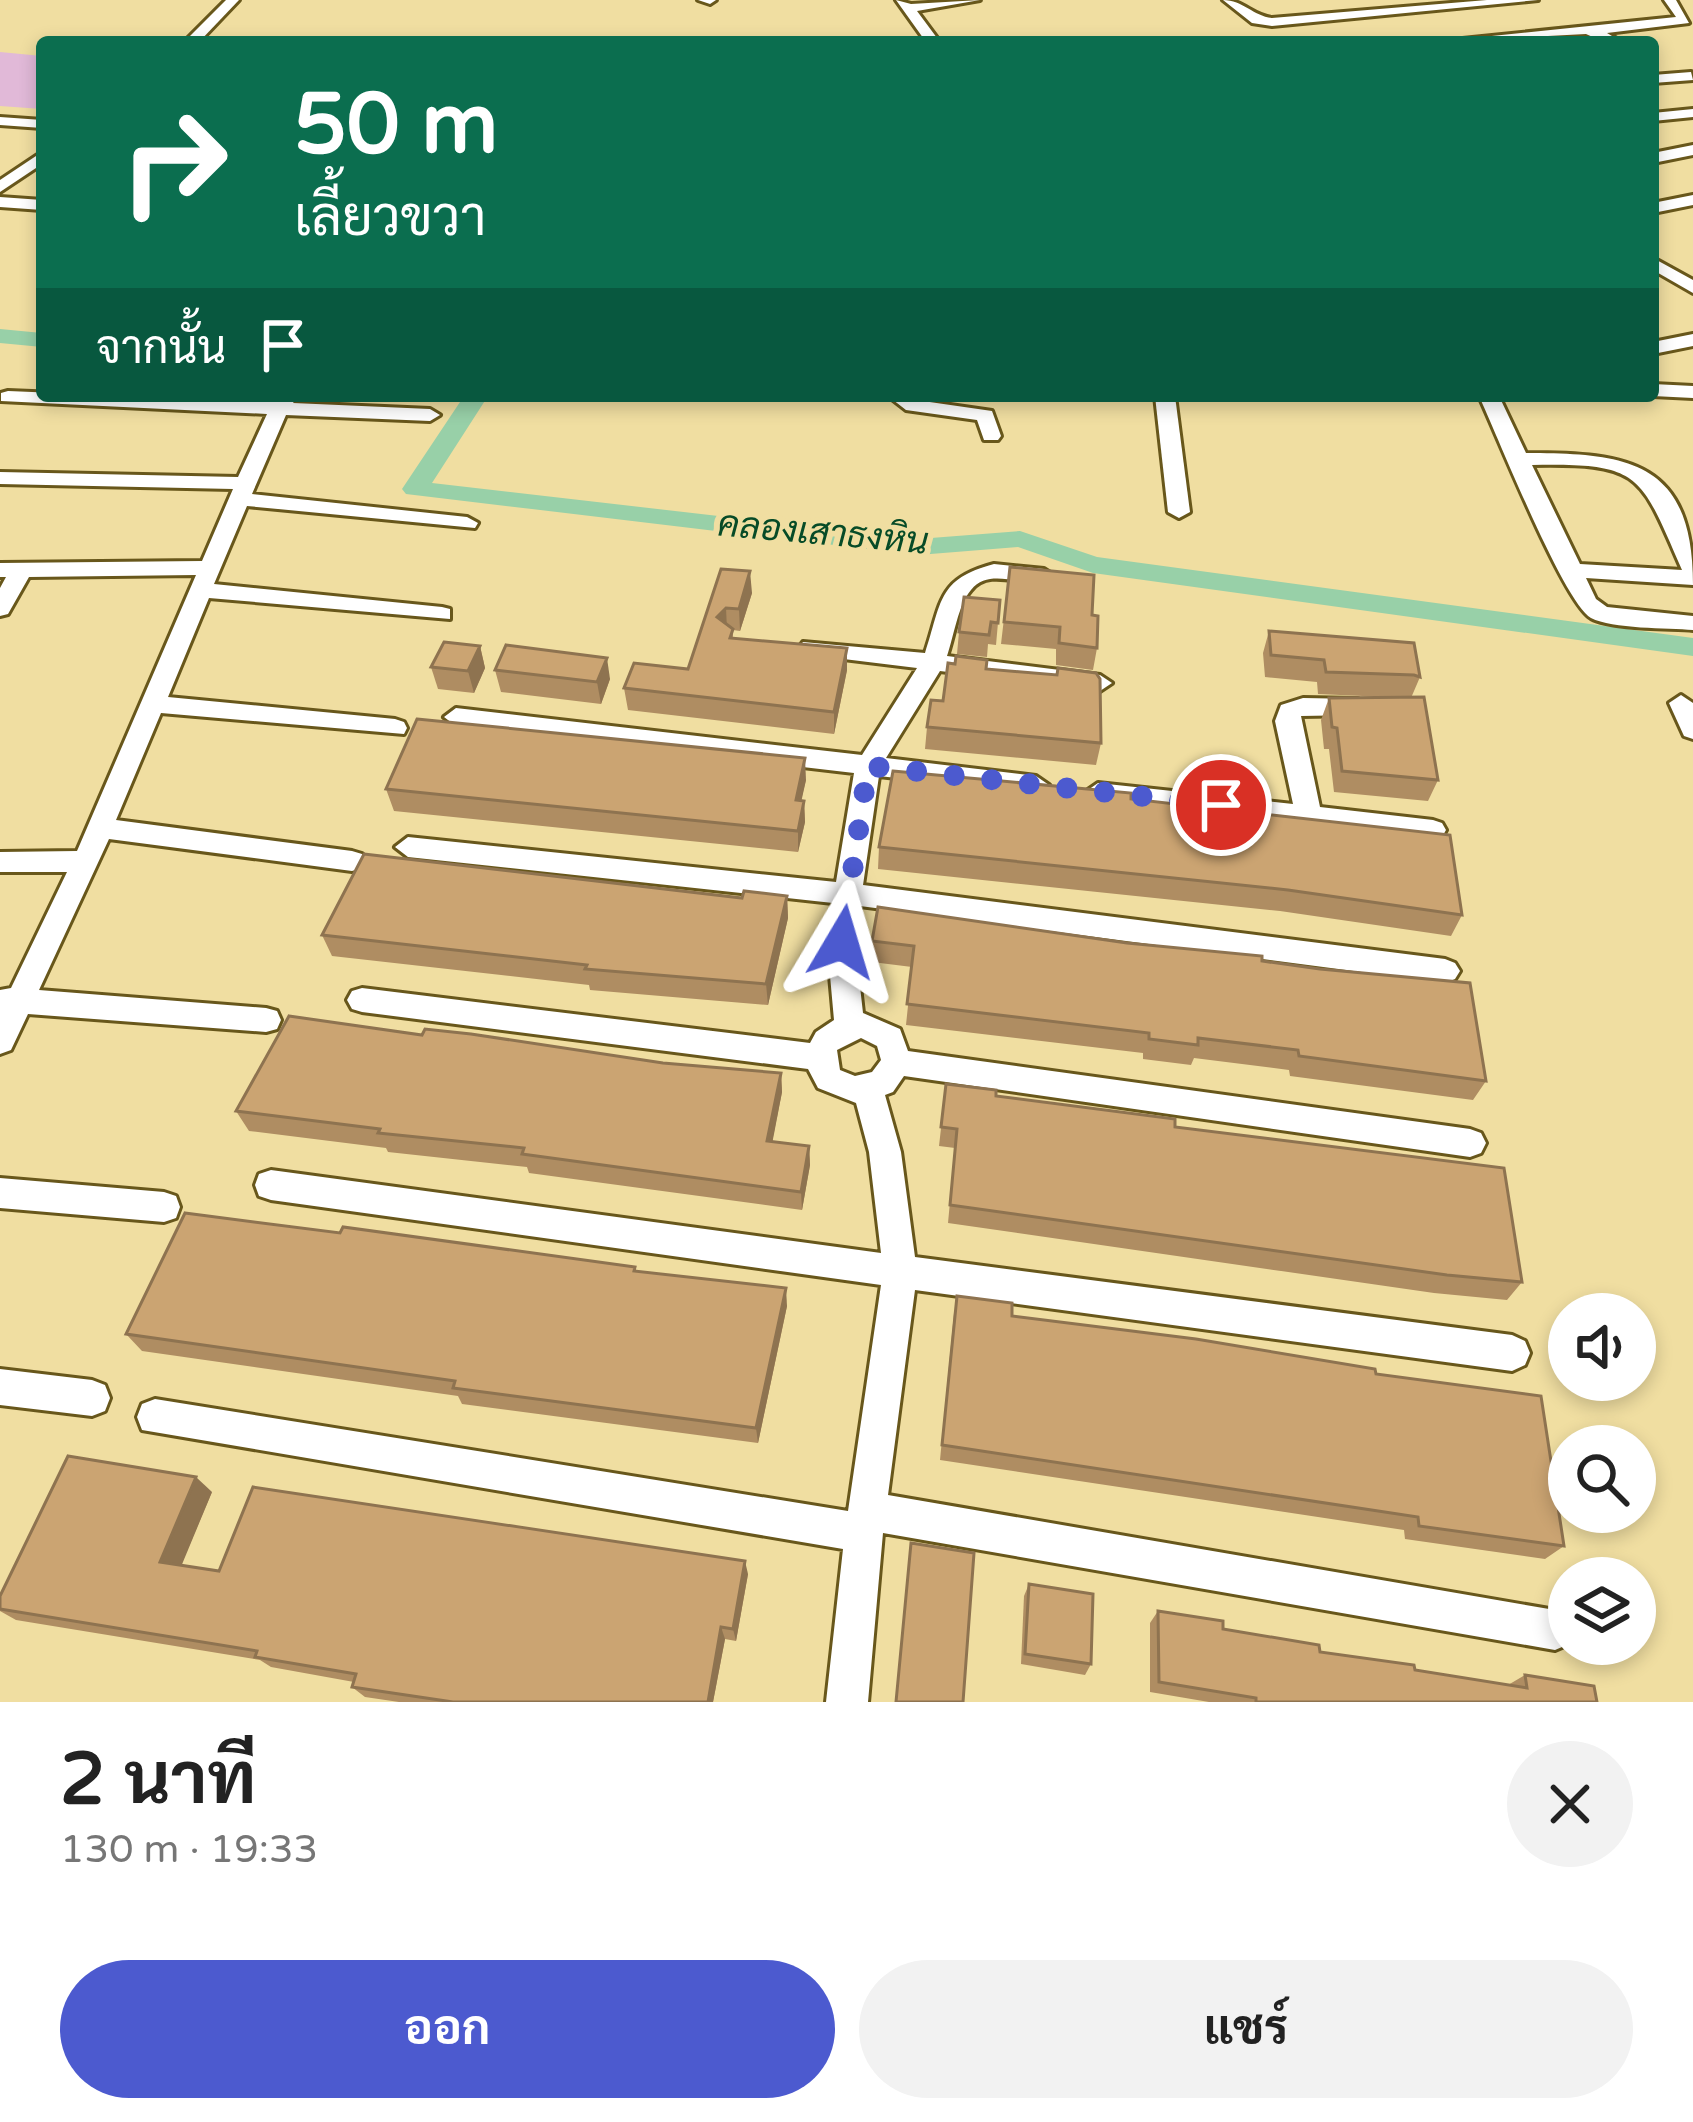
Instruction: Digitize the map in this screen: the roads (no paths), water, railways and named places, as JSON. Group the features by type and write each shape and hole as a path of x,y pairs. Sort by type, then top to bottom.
{"street":[{"path":"197,36 233,0"},
{"path":"905,4 974,0"},
{"path":"1229,0 1257,20 1532,0"},
{"path":"1525,36 1684,20 1670,0"},
{"path":"905,4 929,36"},
{"path":"1318,19 1334,31"},
{"path":"1595,31 1604,36"},
{"path":"1670,62 1692,76"},
{"path":"1659,79 1692,76"},
{"path":"1659,116 1693,113"},
{"path":"0,121 36,124"},
{"path":"1659,157 1693,150"},
{"path":"0,159 36,159"},
{"path":"0,187 36,160"},
{"path":"1659,207 1693,200"},
{"path":"0,202 36,205"},
{"path":"1660,267 1693,266"},
{"path":"1660,267 1693,288"},
{"path":"1659,347 1693,340"},
{"path":"1659,391 1692,390"},
{"path":"8,397 36,398"},
{"path":"0,1041 10,1000 86,861 284,402 430,415"},
{"path":"907,402 985,415 991,436"},
{"path":"1166,402 1179,512"},
{"path":"1492,402 1587,603 1601,614 1693,622"},
{"path":"1522,459 1601,462 1637,471 1652,486 1693,575 1568,570"},
{"path":"0,478 243,491 466,523"},
{"path":"0,609 10,570 205,579 442,614"},
{"path":"849,1026 842,942 868,766 934,661 957,590 972,577 994,571 1055,577"},
{"path":"779,644 1100,683"},
{"path":"152,704 395,728"},
{"path":"1681,704 1693,730"},
{"path":"1309,814 1287,721 1290,711 1304,706 1385,708"},
{"path":"456,718 1433,830"},
{"path":"100,828 352,861"},
{"path":"408,847 847,894 1445,970"},
{"path":"0,862 86,861"},
{"path":"10,1000 266,1020"},
{"path":"362,1000 819,1057"},
{"path":"849,1026 878,1029 896,1049 897,1062 882,1083 854,1090 829,1079 819,1057 823,1043 849,1026"},
{"path":"897,1062 1470,1143"},
{"path":"848,1702 900,1273 885,1152 868,1089"},
{"path":"271,1185 1512,1353"},
{"path":"0,1193 164,1207"},
{"path":"0,1388 92,1398"},
{"path":"155,1418 867,1522 1548,1629"}],"waterway":[{"name":"คลองเสาธงหิน","path":"0,336 36,339"},
{"name":"คลองเสาธงหิน","path":"472,402 415,489 918,547 1020,539 1093,565 1693,647"}]}
